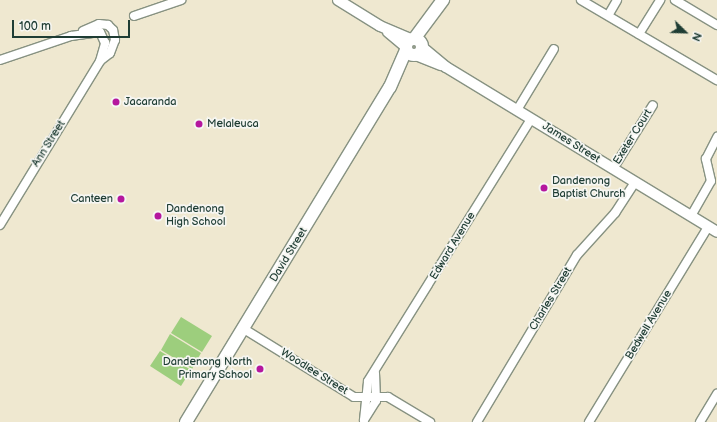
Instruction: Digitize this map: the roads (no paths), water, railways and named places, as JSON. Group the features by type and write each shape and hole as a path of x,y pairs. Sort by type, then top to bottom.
{"main road":[{"name":"David Street","path":"186,422 443,0"}],"street":[{"path":"134,16 181,0"},
{"name":"James Street","path":"338,0 713,230"},
{"path":"581,0 609,14 639,34 717,80"},
{"path":"609,14 617,0"},
{"path":"639,34 660,0"},
{"path":"675,0 717,25"},
{"path":"0,60 71,36 99,24 108,25"},
{"path":"71,36 100,32 108,25"},
{"name":"Ann Street","path":"0,225 99,64 113,45 114,35 108,25"},
{"name":"Ann Street","path":"99,64 105,43 100,32"},
{"path":"517,110 554,49"},
{"name":"Exeter Court","path":"613,169 653,105"},
{"name":"Edward Avenue","path":"363,421 368,381 375,373 531,119"},
{"path":"691,216 711,181 706,158 717,138"},
{"name":"Charles Street","path":"477,422 577,255 616,213 635,182"},
{"name":"Bedwell Avenue","path":"589,422 713,230"},
{"name":"Woodlee Street","path":"244,329 354,397 366,398 388,396 430,422"},
{"path":"375,373 377,396"},
{"path":"700,422 717,394"},
{"name":"Edward Avenue","path":"363,421 373,408 377,396"}],"place":[{"name":"Jacaranda","path":"116,102"},
{"name":"Melaleuca","path":"199,124"},
{"name":"Dandenong Baptist Church","path":"544,188"},
{"name":"Canteen","path":"121,199"},
{"name":"Dandenong High School","path":"158,216"},
{"name":"Dandenong North Primary School","path":"260,369"}]}
